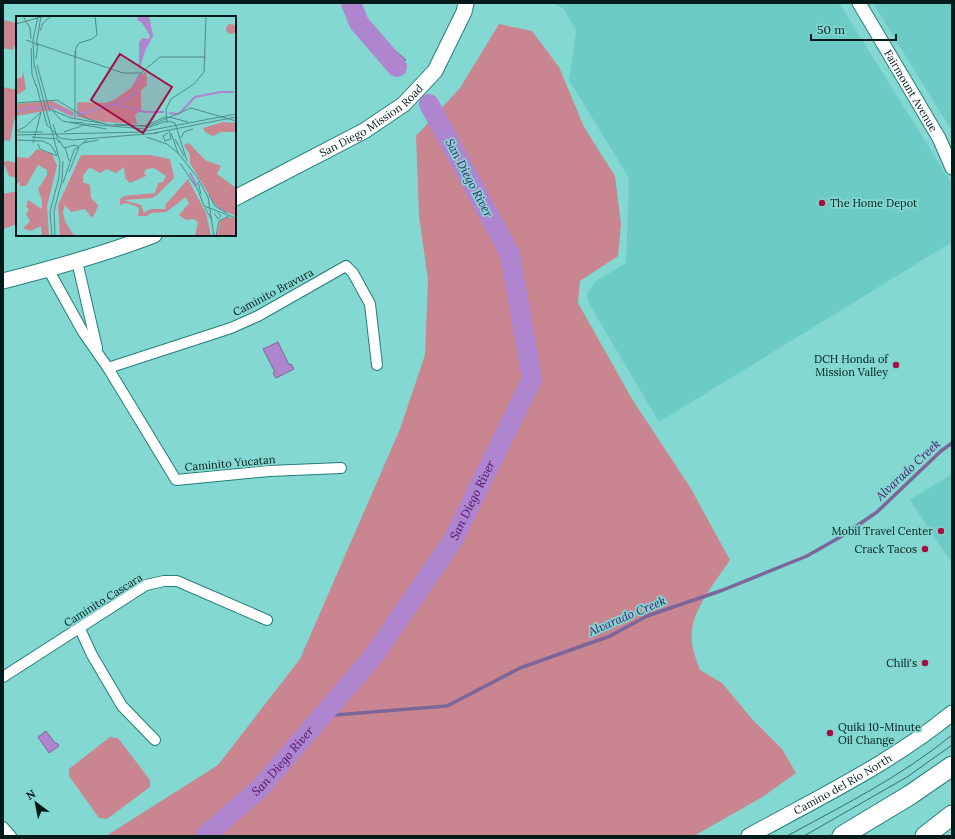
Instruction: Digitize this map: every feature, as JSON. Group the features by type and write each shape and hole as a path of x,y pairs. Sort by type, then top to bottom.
{"highway":[{"path":"842,836 910,795 952,766"},
{"path":"925,836 952,815"}],"main road":[{"name":"San Diego Mission Road","path":"236,197 364,130 404,104 435,71 464,12 466,3"},
{"path":"3,281 48,270 124,247 152,236"},
{"name":"Camino del Rio North","path":"749,836 882,762 924,735 952,712"}],"street":[{"name":"Fairmount Avenue","path":"859,3 939,138 952,155"},
{"name":"Fairmount Avenue","path":"939,138 952,168"},
{"name":"Caminito Yucatan","path":"77,261 98,352"},
{"name":"Caminito Bravura","path":"108,368 238,325 258,316 346,266 353,273 370,304 377,365"},
{"name":"Caminito Yucatan","path":"48,270 83,332 98,352 176,480 269,471 341,468"},
{"name":"Caminito Cascara","path":"3,677 80,629 146,585 164,581 177,581 267,620"},
{"path":"80,629 92,655 122,706 155,740"},
{"path":"3,827 11,836"}],"shaded area":[{"path":"344,3 358,3 371,29 406,60 392,71 353,30"},
{"path":"554,3 839,3 952,184 952,242 659,422 588,302 587,294 595,282 626,263 629,178 569,80 576,31 564,9"},
{"path":"873,3 952,3 952,131 926,89"},
{"path":"3,20 16,23 16,46 14,46 13,50 3,48"},
{"path":"499,24 532,31 559,67 584,127 615,176 621,224 618,256 580,281 578,303 632,399 690,487 730,560 710,588 694,621 692,643 700,670 722,683 752,719 782,749 796,773 764,796 694,836 106,836 218,765 300,659 400,429 425,355 428,280 419,216 416,136 460,88"},
{"path":"3,87 16,90 16,111 10,141 3,140"},
{"path":"8,161 16,163 16,178 9,176 3,162"},
{"path":"16,191 16,224 3,229 3,194"},
{"path":"278,342 289,365 291,364 294,369 276,378 273,373 275,372 263,349"},
{"name":"Mobil Travel Center","path":"952,474 952,563 910,500"},
{"path":"46,731 59,746 49,753 38,737"},
{"path":"110,737 118,738 150,780 150,787 107,819 99,818 69,776 69,769"}],"waterway":[{"name":"San Diego River","path":"351,3 359,23 397,67"},
{"name":"San Diego River","path":"205,836 260,788 372,658 453,540 532,379 510,254 429,104"},
{"name":"Alvarado Creek","path":"322,716 447,706 520,668 610,636 647,616 723,590 807,556 842,536 877,512 941,451 952,443"}],"tram line":[{"path":"787,836 893,777 933,750 952,735"},
{"path":"804,836 907,777 952,745"}],"place":[{"name":"The Home Depot","path":"822,203"},
{"name":"DCH Honda of Mission Valley","path":"896,365"},
{"name":"Mobil Travel Center","path":"941,531"},
{"name":"Crack Tacos","path":"925,549"},
{"name":"Chili's","path":"925,663"},
{"name":"Quiki 10-Minute Oil Change","path":"830,733"}]}
